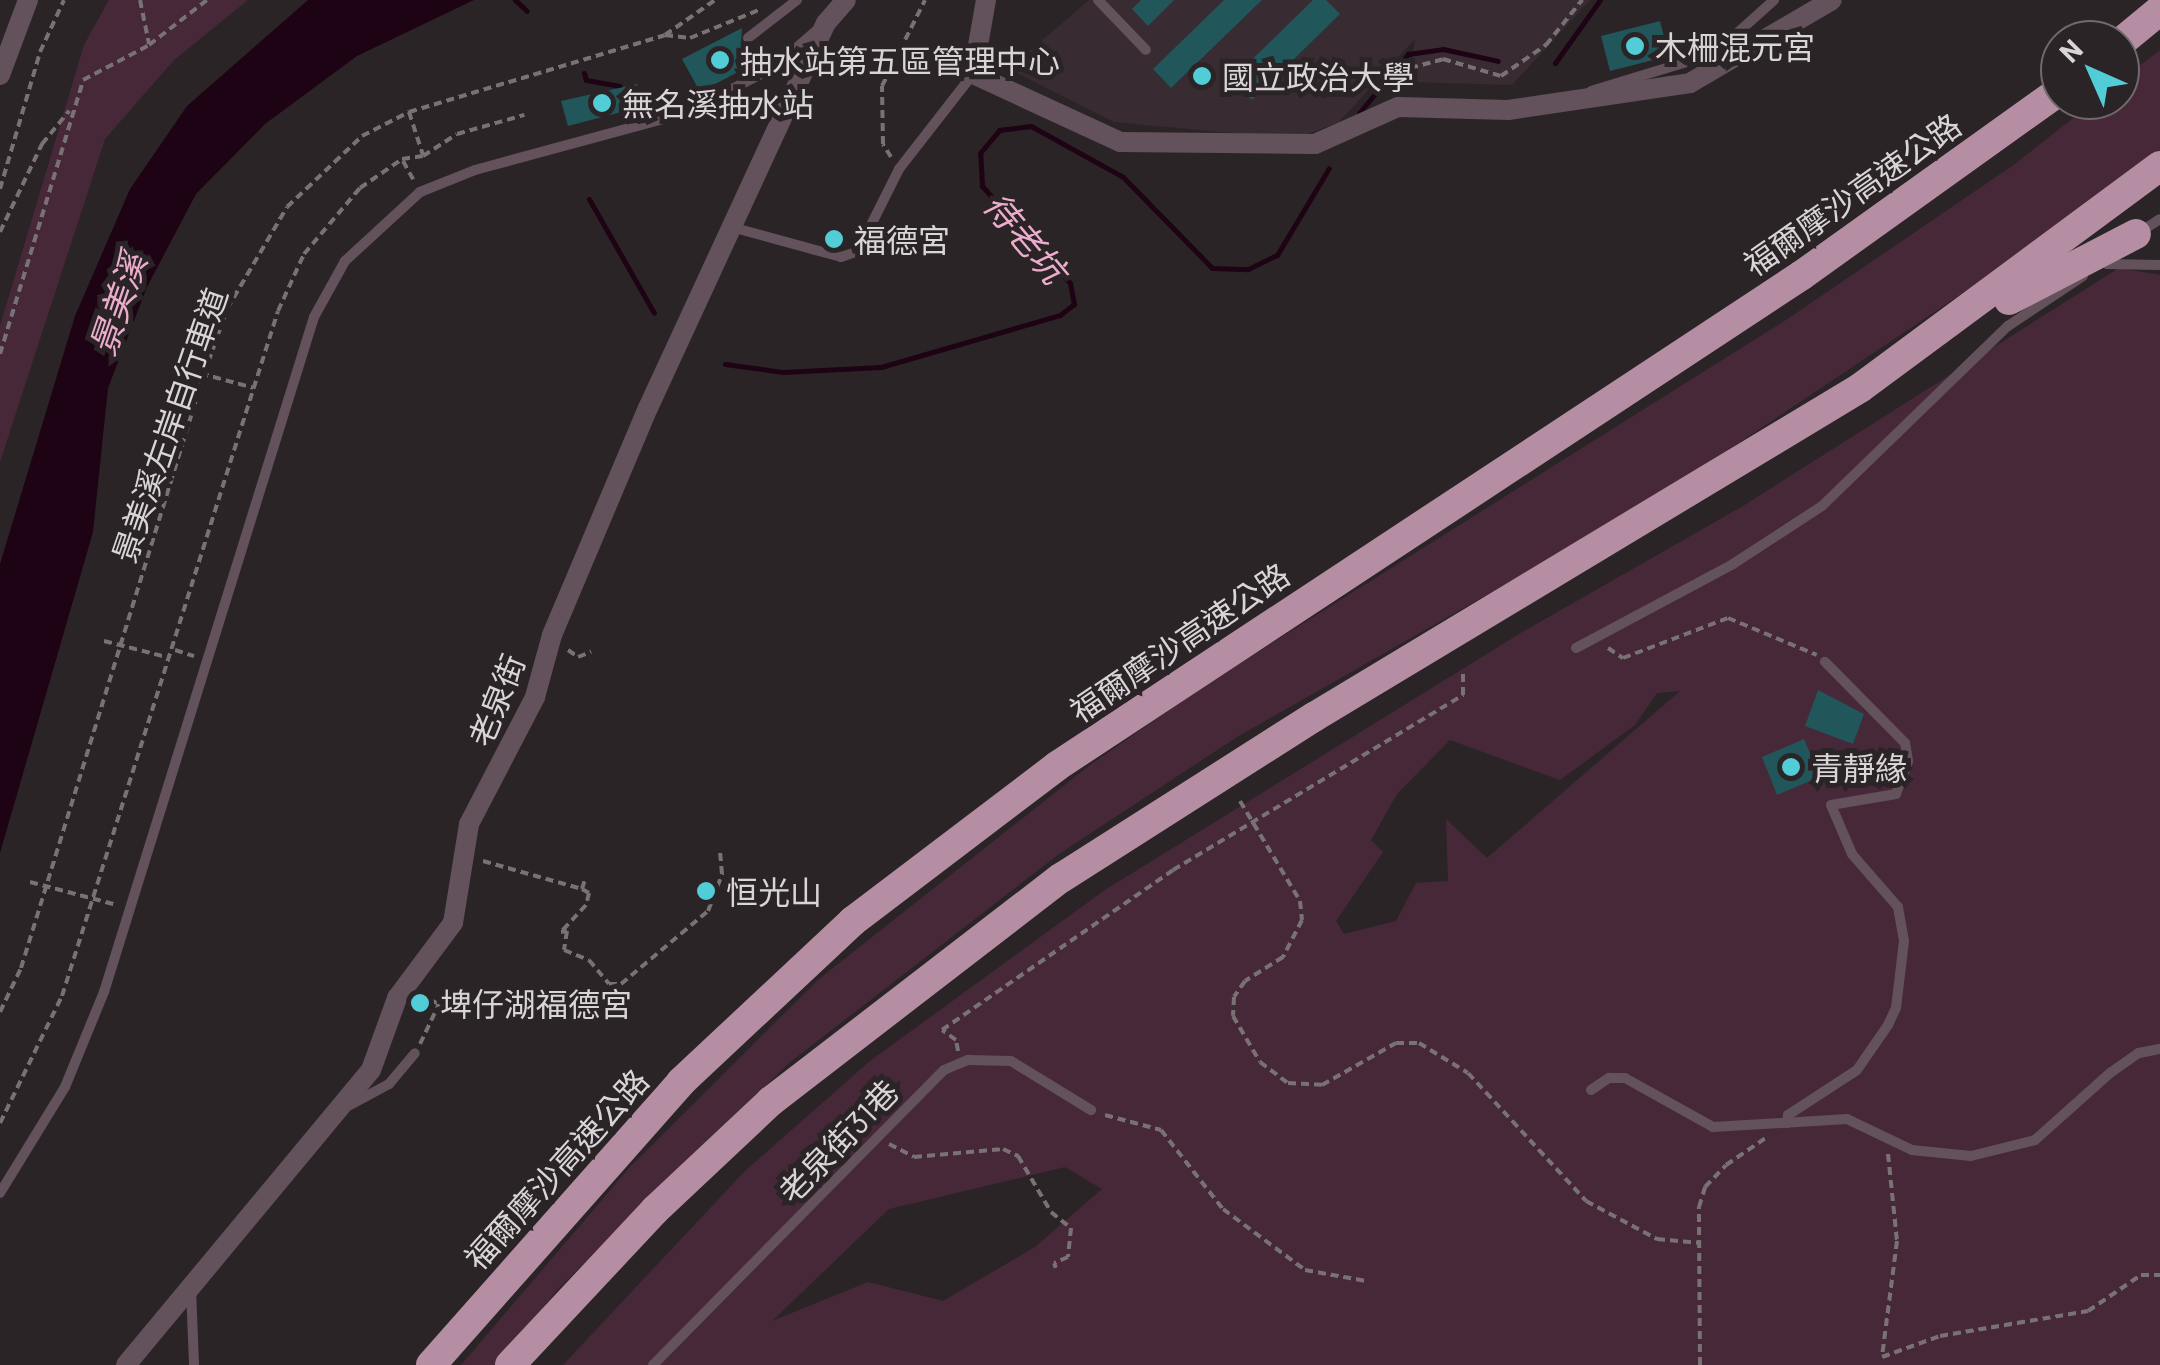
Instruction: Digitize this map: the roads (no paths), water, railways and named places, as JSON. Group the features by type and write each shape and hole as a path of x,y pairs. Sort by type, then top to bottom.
{"highway":[{"path":"2140,26 2160,10"},
{"name":"福爾摩沙高速公路","path":"431,1365 680,1082 853,921 1057,766 1802,275 2040,104"},
{"path":"1860,388 2160,166"},
{"path":"510,1365 655,1210 771,1100 1062,878 1860,388 2082,257 2148,227"}],"street":[{"path":"0,75 28,0"},
{"name":"老泉街","path":"126,1365 371,1070 405,984 453,923 469,824 535,697 549,646 648,408 735,228 826,23 846,0"},
{"path":"986,0 973,74 1120,142 1315,144 1398,106 1473,111 1568,103 1690,83 1832,0"}],"lane":[{"path":"748,38 797,0"},
{"path":"1098,0 1146,50"},
{"path":"1568,103 1602,85 1693,60 1725,44 1774,0"},
{"path":"0,1193 64,1087 208,660 314,317 345,262 420,192 474,170 688,112 774,67 826,23"},
{"path":"735,228 841,257 858,250 899,170 973,74"},
{"path":"1576,648 1822,506 2008,326 2084,275 2116,260 2160,264"},
{"path":"1787,1123 1788,1114 1845,1082 1888,1025 1896,1008 1904,941 1898,907 1852,854 1832,805 1896,794 1908,762 1905,743 1825,662"},
{"path":"1591,1090 1609,1078 1625,1078 1713,1127 1847,1119 1888,1143 1941,1158 2006,1153 2065,1120 2139,1053 2160,1048"},
{"path":"340,1110 389,1084 415,1053"},
{"name":"老泉街31巷","path":"653,1365 934,1078 968,1060 1011,1061 1091,1110"},
{"path":"191,1283 194,1365"}],"water":[{"name":"景美溪","path":"308,0 474,0 357,56 265,124 196,194 147,287 108,388 93,532 0,853 0,564 75,316 130,189 187,106"}],"waterway":[{"name":"待老坑","path":"515,0 527,11"},
{"name":"待老坑","path":"1555,63 1600,0"},
{"name":"待老坑","path":"1359,113 1408,54 1443,49 1498,61"},
{"name":"待老坑","path":"584,73 586,80 619,86"},
{"name":"待老坑","path":"725,364 783,372 881,367 1060,315 1074,304 1070,283 982,186 980,153 999,130 1031,126 1123,177 1212,268 1248,269 1277,255 1329,168"},
{"name":"待老坑","path":"589,199 654,313"}],"place":[{"name":"木柵混元宮","path":"1635,46"},
{"name":"抽水站第五區管理中心","path":"720,60"},
{"name":"國立政治大學","path":"1202,76"},
{"name":"無名溪抽水站","path":"602,103"},
{"name":"福德宮","path":"834,239"},
{"name":"青靜緣","path":"1791,767"},
{"name":"恒光山","path":"706,891"},
{"name":"埤仔湖福德宮","path":"420,1003"}]}
